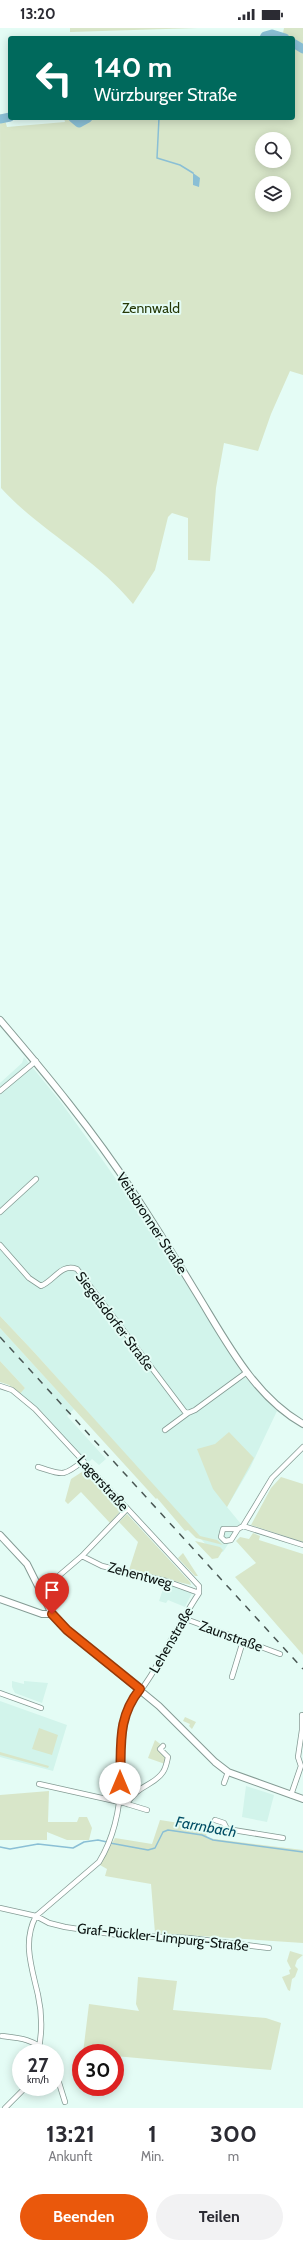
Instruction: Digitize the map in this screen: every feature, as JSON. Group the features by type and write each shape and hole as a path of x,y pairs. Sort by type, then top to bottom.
{"street":[{"name":"Veitsbronner Straße","path":"0,1020 36,1061 67,1100 132,1190 248,1372 274,1401 303,1424"},
{"path":"0,1091 36,1061"},
{"path":"0,1212 36,1179"},
{"name":"Siegelsdorfer Straße","path":"0,1245 29,1278 41,1286 64,1268 70,1266 77,1269 179,1406 188,1413"},
{"path":"165,1430 248,1372"},
{"name":"Lagerstraße","path":"0,1386 12,1390 20,1395 199,1586 199,1591"},
{"path":"238,1529 243,1526 272,1478 303,1447"},
{"path":"38,1467 63,1474 69,1472 82,1461"},
{"path":"41,1591 82,1556 127,1509"},
{"path":"243,1526 303,1545"},
{"path":"0,1535 22,1558 52,1614 67,1630 140,1689 228,1772 303,1800"},
{"name":"Zehentweg","path":"82,1556 102,1566 166,1580 199,1591"},
{"name":"Lehenstraße","path":"36,1916 99,1862 105,1851 112,1833 119,1802 120,1737 127,1711 155,1668 199,1591"},
{"path":"0,1599 42,1614 52,1614"},
{"name":"Zaunstraße","path":"183,1618 280,1654"},
{"path":"232,1677 243,1641"},
{"path":"0,1693 41,1708"},
{"path":"290,1795 301,1766 298,1757 302,1730 302,1715"},
{"path":"127,1804 141,1787 153,1782 164,1772 168,1757 161,1748"},
{"path":"224,1783 228,1772"},
{"path":"39,1784 119,1802 147,1810"},
{"path":"215,1820 224,1823 227,1829 284,1838"},
{"name":"Graf-Pückler-Limpurg-Straße","path":"0,1908 36,1916 49,1923 65,1927 118,1935 189,1938 269,1948"},
{"path":"36,1916 30,1932 29,1962 39,2004 41,2021 40,2044"},
{"path":"2,2036 28,2039 38,2044"},
{"path":"6,2108 17,2096"},
{"path":"63,2096 65,2102"}],"shaded area":[{"path":"24,1057 60,1101 156,1236 244,1376 277,1411 250,1468 227,1507 241,1524 223,1552 210,1549 0,1316 0,1083 22,1063"},
{"path":"0,1328 74,1409 67,1416 106,1459 99,1465 92,1459 88,1463 43,1413 20,1394 25,1388 0,1361"},
{"path":"165,1583 192,1593 185,1607 168,1600 166,1603 159,1601"},
{"path":"12,1681 24,1684 24,1681 48,1683 42,1703 15,1693 12,1687"},
{"path":"0,1701 67,1725 53,1771 0,1757"},
{"path":"246,1786 274,1795 267,1822 242,1817"}],"green space":[{"path":"70,28 198,28 70,32"},
{"name":"Zennwald","path":"284,28 303,28 303,375 290,371 271,414 258,451 224,443 216,488 210,561 188,560 188,518 172,513 168,517 155,570 133,604 85,558 33,518 1,488 0,114 3,114 7,127 65,122 64,120 295,120 295,36 261,36 263,33 283,33"},
{"path":"0,1316 200,1536 217,1540 223,1545 196,1538 188,1530 185,1531 157,1498 156,1499 0,1328"},
{"path":"0,1361 25,1388 20,1394 9,1385 0,1382"},
{"path":"229,1432 254,1458 227,1507 213,1489 197,1449 215,1444"},
{"path":"85,1470 122,1509 110,1523 81,1492 68,1504 65,1501 71,1479"},
{"path":"281,1477 303,1484 303,1542 251,1525 271,1488"},
{"path":"127,1514 190,1582 191,1585 129,1570 138,1542 119,1522"},
{"path":"253,1533 260,1536 259,1540 303,1554 303,1655 235,1577 256,1563 236,1541 240,1537 249,1539"},
{"path":"195,1541 220,1547 223,1550 218,1558 212,1559"},
{"path":"183,1553 198,1576 195,1576 178,1558"},
{"path":"185,1717 196,1722 192,1729 189,1726 190,1724 183,1721"},
{"path":"39,1728 58,1735 52,1755 32,1749"},
{"path":"155,1740 163,1746 160,1749 167,1755 165,1764 148,1758"},
{"path":"0,1752 49,1766 48,1768 0,1755"},
{"path":"49,1791 48,1822 77,1822 79,1817 87,1817 92,1828 89,1840 67,1840 47,1832 47,1840 0,1840 0,1795"},
{"path":"160,1820 205,1827 207,1838 303,1850 303,1943 155,1933 151,1884 105,1876 107,1869 100,1865 115,1838 152,1844"},
{"path":"290,1951 303,1955 297,1960 295,1966 298,1969 295,1977 292,1979 290,1991 288,1990 282,1977 290,1974 289,1970 291,1969 287,1961"},
{"path":"138,1977 177,1981 173,2010 266,2018 281,2023 271,2070 124,2057 124,2044 84,2044 89,2004 139,2011 136,2004"}],"water":[{"path":"193,173 200,178 199,187 193,185"}],"waterway":[{"path":"265,36 272,34 278,36"},
{"path":"295,44 303,49"},
{"path":"0,119 8,117"},
{"path":"75,120 79,123 84,120"},
{"path":"159,120 157,158 180,165 193,173"},
{"name":"Farrnbach","path":"110,1843 148,1850 155,1848 163,1832 168,1830 202,1835 213,1840 303,1852"},
{"name":"Farrnbach","path":"0,1847 10,1849 38,1844 73,1848 84,1842 98,1840 107,1842"}],"railway":[{"path":"0,1337 303,1669"}],"route":[{"path":"52,1614 67,1630 140,1689 127,1711 122,1726 120,1737 120,1783"}]}
